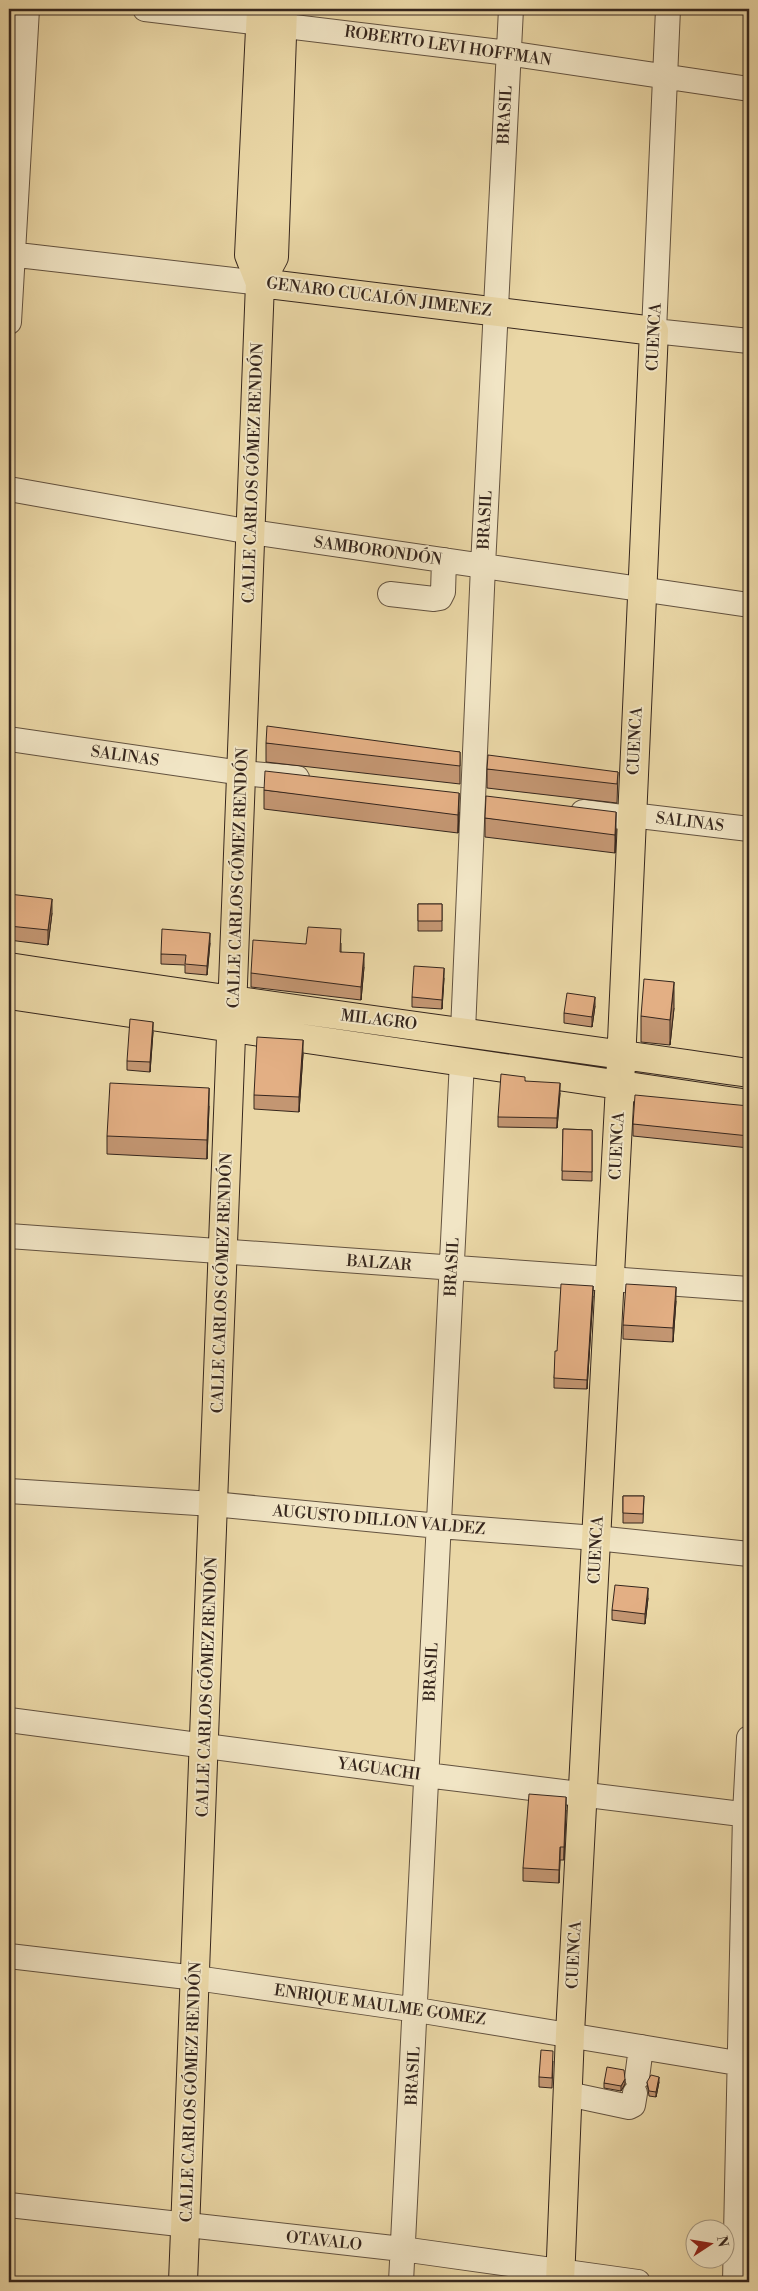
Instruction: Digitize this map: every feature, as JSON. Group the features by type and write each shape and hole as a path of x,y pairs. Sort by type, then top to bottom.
{"main road":[{"name":"CALLE CARLOS GÓMEZ RENDÓN","path":"183,2282 233,1001 252,774 251,532 260,283 274,257 272,16"},
{"name":"GENARO CUCALÓN JIMENEZ","path":"260,283 654,331"},
{"name":"CUENCA","path":"560,2278 570,2034 620,1085 627,816 642,589 654,331"},
{"name":"MILAGRO","path":"9,967 233,1001 463,1031 749,1073"},
{"name":"MILAGRO","path":"9,995 749,1104"}],"street":[{"path":"9,322 10,254 27,9"},
{"name":"ROBERTO LEVI HOFFMAN","path":"146,9 272,16 665,77 749,88"},
{"name":"BRASIL","path":"463,1031 472,798 511,9"},
{"name":"CUENCA","path":"654,331 668,9"},
{"name":"GENARO CUCALÓN JIMENEZ","path":"10,254 260,283"},
{"name":"GENARO CUCALÓN JIMENEZ","path":"654,331 749,340"},
{"name":"SAMBORONDÓN","path":"9,489 251,532 749,605"},
{"path":"390,594 434,600 440,598 443,592 444,560"},
{"name":"SALINAS","path":"9,739 252,774 319,781"},
{"name":"SALINAS","path":"557,809 749,829"},
{"name":"BRASIL","path":"401,2282 417,2010 426,1776 462,1061"},
{"name":"BALZAR","path":"9,1236 749,1290"},
{"name":"AUGUSTO DILLON VALDEZ","path":"9,1491 213,1504 439,1526 596,1538 749,1554"},
{"name":"YAGUACHI","path":"9,1720 426,1776 747,1814"},
{"path":"735,2282 744,2065 749,1738"},
{"name":"ENRIQUE MAULME GOMEZ","path":"9,1956 196,1978 417,2010 570,2034 744,2065"},
{"path":"568,2094 629,2107 633,2105 642,2047"},
{"name":"OTAVALO","path":"9,2204 186,2226 402,2249 560,2278 638,2282"}],"building":[{"path":"267,726 460,752 460,766 266,743"},
{"path":"488,755 618,772 617,784 487,769"},
{"path":"265,771 459,793 458,815 264,790"},
{"path":"486,796 616,812 615,835 485,818"},
{"path":"9,894 52,899 48,930 9,926"},
{"path":"418,904 442,904 442,921 418,921"},
{"path":"308,927 341,929 340,952 364,953 361,987 251,973 253,940 306,944"},
{"path":"162,929 210,933 207,966 185,964 186,955 161,954"},
{"path":"414,966 444,968 442,1000 412,997"},
{"path":"644,979 674,982 670,1020 641,1016"},
{"path":"567,993 595,997 592,1017 564,1013"},
{"path":"130,1019 153,1022 150,1062 127,1061"},
{"path":"257,1037 303,1040 299,1097 254,1095"},
{"path":"501,1074 525,1077 525,1081 560,1083 557,1118 498,1117"},
{"path":"110,1083 209,1088 207,1140 107,1136"},
{"path":"635,1095 749,1106 749,1136 633,1124"},
{"path":"563,1129 592,1130 592,1172 562,1171"},
{"path":"561,1284 593,1286 587,1380 554,1378"},
{"path":"626,1284 676,1287 673,1328 623,1325"},
{"path":"623,1496 644,1496 643,1514 623,1513"},
{"path":"615,1585 648,1588 645,1614 612,1610"},
{"path":"529,1794 566,1797 564,1847 560,1847 559,1870 523,1868"},
{"path":"541,2050 553,2051 552,2078 539,2077"},
{"path":"607,2067 624,2070 625,2079 621,2086 604,2083"},
{"path":"651,2075 659,2077 656,2092 649,2091 647,2082"}]}
